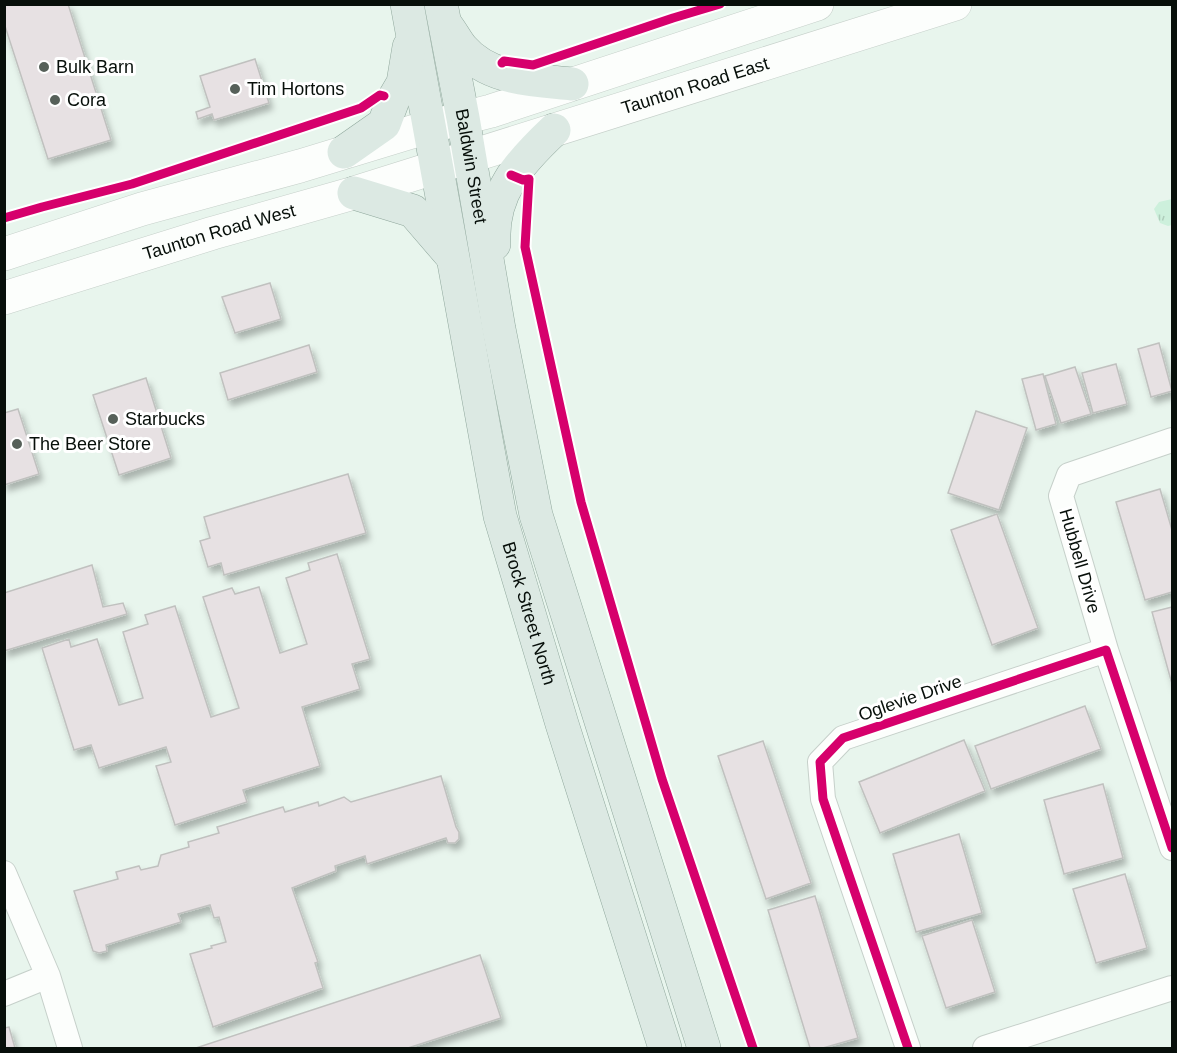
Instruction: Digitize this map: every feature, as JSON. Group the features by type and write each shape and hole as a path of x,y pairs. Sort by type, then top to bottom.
{"main road":[{"path":"4,254 142,209 463,118 817,4"},
{"name":"Taunton Road East","path":"435,167 956,4"},
{"path":"442,13 463,49 497,73 572,84"},
{"name":"Baldwin Street","path":"442,13 463,118 499,329"},
{"path":"344,152 384,124 393,100 403,83 410,16"},
{"name":"Baldwin Street","path":"410,16 435,167"},
{"path":"499,329 493,234 499,202 511,175 554,130"},
{"name":"Taunton Road West","path":"4,298 435,167"},
{"name":"Brock Street North","path":"435,167 500,516 565,734 665,1048"},
{"path":"354,193 413,211 452,258"},
{"name":"Brock Street North","path":"499,329 536,515 704,1048"}],"street":[{"name":"Hubbell Drive","path":"1106,650 1061,496 1069,475 1173,440"},
{"path":"1106,650 1173,848"},
{"name":"Oglevie Drive","path":"908,1048 823,799 820,762 843,738 1106,650"},
{"path":"4,873 48,976 70,1048"},
{"path":"4,994 48,976"},
{"path":"985,1048 1173,988"}],"green space":[{"path":"1172,199 1172,225 1168,226 1160,223 1154,209 1159,202"}],"building":[{"path":"4,4 68,4 111,140 48,159 4,23"},
{"name":"Tim Hortons","path":"255,59 269,103 214,120 212,114 198,119 196,112 210,107 200,76"},
{"path":"270,283 281,319 235,333 222,297"},
{"path":"1159,343 1172,391 1151,397 1138,349"},
{"path":"309,345 317,372 228,400 220,373"},
{"path":"1116,364 1127,404 1093,413 1082,373"},
{"path":"1075,367 1091,414 1061,423 1045,376"},
{"path":"1043,374 1056,424 1036,430 1022,379"},
{"path":"146,378 171,458 119,475 93,395"},
{"name":"The Beer Store","path":"18,409 39,474 4,485 4,413"},
{"path":"976,411 1027,428 999,510 948,493"},
{"path":"348,474 366,533 224,575 221,563 208,567 200,541 210,538 204,517"},
{"path":"1160,489 1172,530 1172,592 1145,600 1116,502"},
{"path":"997,514 1038,628 992,645 951,530"},
{"path":"337,554 370,659 352,664 360,689 302,707 320,766 243,790 247,802 175,825 156,766 171,762 166,747 99,768 91,745 74,750 42,648 69,639 71,647 97,639 119,705 143,698 123,632 148,624 145,615 175,606 211,717 239,708 203,597 232,588 235,594 259,587 280,653 307,644 286,578 310,570 308,563"},
{"path":"92,565 103,607 123,603 127,614 4,651 4,593"},
{"path":"1172,607 1172,684 1152,612"},
{"path":"1085,706 1101,749 991,789 975,746"},
{"path":"964,740 985,791 880,833 859,782"},
{"path":"763,741 811,883 766,899 718,756"},
{"path":"441,776 459,832 459,839 455,843 448,843 446,838 367,864 365,856 335,866 336,871 292,888 318,962 315,963 323,988 213,1027 190,954 226,942 219,917 214,918 210,905 178,914 181,922 106,945 107,951 99,953 93,951 74,891 118,879 116,872 139,866 141,870 158,866 161,855 189,847 188,842 219,833 217,827 283,807 285,812 318,802 319,806 344,797 351,802"},
{"path":"1103,784 1123,858 1064,874 1044,800"},
{"path":"959,834 982,913 916,932 893,854"},
{"path":"1125,874 1147,948 1096,963 1073,889"},
{"path":"815,896 858,1038 823,1048 810,1048 768,910"},
{"path":"972,920 995,992 946,1008 922,936"},
{"path":"480,955 501,1018 408,1048 196,1048"},
{"path":"9,1027 15,1048 4,1048 4,1028"}],"cycle path":[{"path":"502,63 504,61 533,65 720,4"},
{"path":"4,218 132,184 361,108 380,95 384,96"},
{"path":"511,175 523,180 529,179 525,247 581,502 662,779 753,1048"},
{"path":"908,1048 823,799 820,762 843,738 1106,650 1172,848"}],"place":[{"name":"Bulk Barn","path":"44,67"},
{"name":"Tim Hortons","path":"235,89"},
{"name":"Cora","path":"55,100"},
{"name":"Starbucks","path":"113,419"},
{"name":"The Beer Store","path":"17,444"}]}
